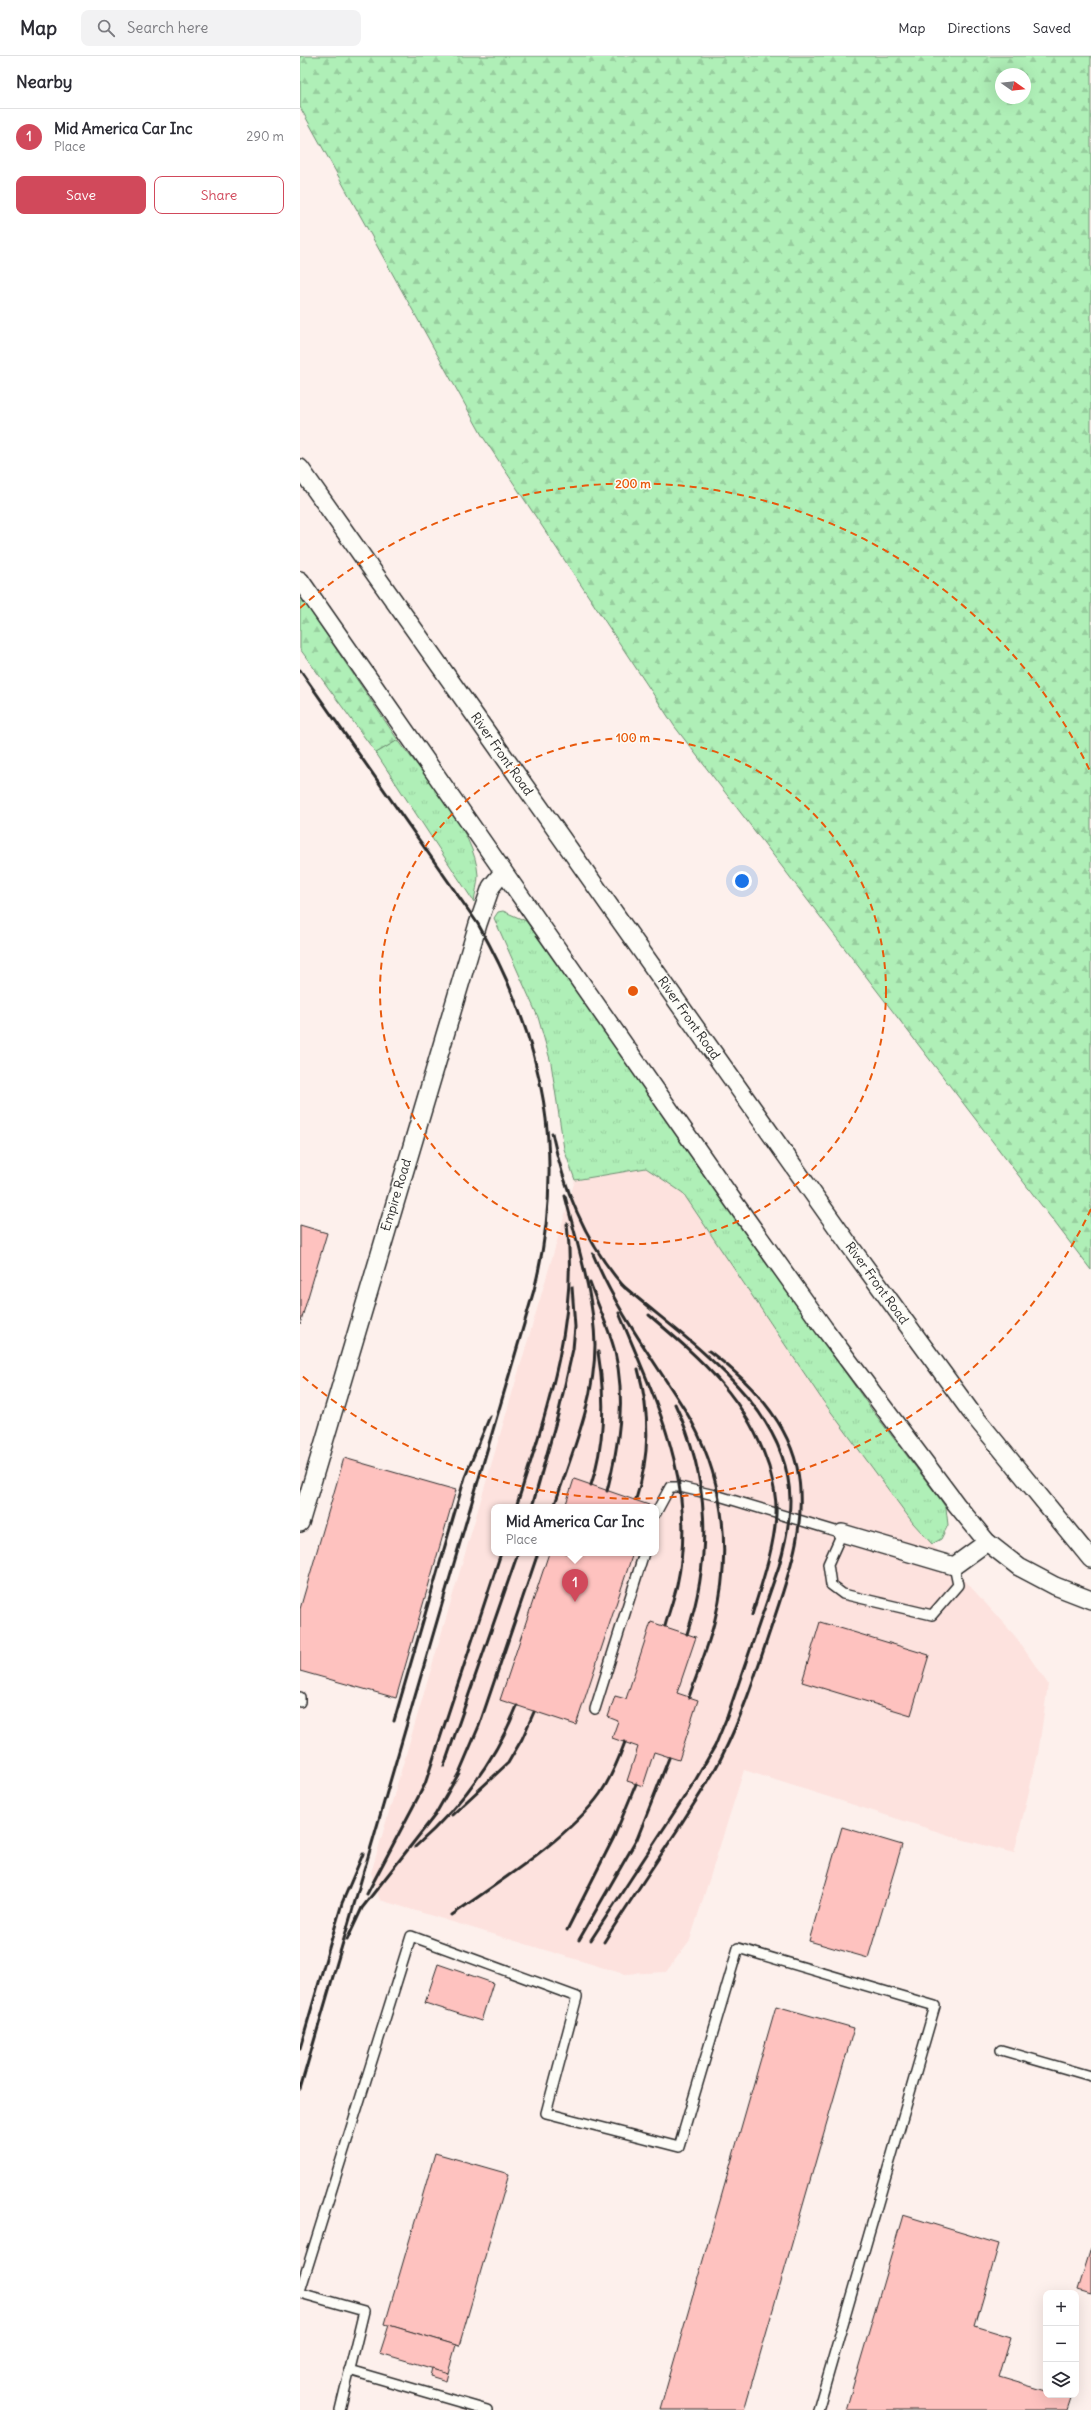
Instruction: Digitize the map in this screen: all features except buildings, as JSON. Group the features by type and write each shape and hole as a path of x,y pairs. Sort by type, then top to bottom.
{"street":[{"name":"River Front Road","path":"300,468 850,1246 971,1412 1091,1559"},
{"path":"300,580 503,872 824,1328 912,1446 987,1542 1020,1567 1055,1586 1091,1600"},
{"name":"Empire Road","path":"300,1523 478,924 491,887 503,872"},
{"path":"842,1533 954,1566 987,1542"}],"lane":[{"path":"659,1507 670,1487 680,1487 719,1496 842,1533 828,1564 831,1585 843,1594 932,1615 958,1585 954,1566"},
{"path":"595,1709 643,1556"},
{"path":"300,1697 300,1702"},
{"path":"340,2410 364,2310 300,2292 410,1936 577,1997 546,2113 679,2147 738,1948 935,2006 818,2410"},
{"path":"1001,2050 1091,2076"},
{"path":"349,2370 487,2410"}],"shaded area":[{"path":"646,1168 683,1193 823,1401 913,1523 1015,1636 1048,1684 1038,1754 1014,1853 964,1840 744,1770 690,1940 666,1972 624,1974 380,1900 371,1873 575,1180"}],"green space":[{"path":"300,56 1091,56 1091,1270 675,727 483,437 300,107"},
{"path":"300,596 398,740 376,753 300,649"},
{"path":"398,740 447,804 468,840 475,858 478,875 474,902 376,753"},
{"path":"503,911 526,921 869,1406 940,1499 946,1508 948,1525 941,1539 932,1544 913,1523 823,1401 683,1193 646,1168 575,1180 564,1149 551,1063 538,1017 494,918 498,912"}],"railway":[{"path":"300,670 478,924 501,968 520,1012 534,1056 544,1101 548,1147 549,1194 544,1241 534,1290 300,2089"},
{"path":"552,1133 563,1175 578,1215 599,1253 625,1288"},
{"path":"555,1504 587,1407 594,1366 595,1345 592,1307 580,1251 565,1196"},
{"path":"517,1504 548,1403 564,1332 568,1296 569,1260 567,1224"},
{"path":"593,1254 602,1275 624,1315 685,1410 698,1434 716,1485 721,1512 723,1538 723,1566 720,1592 710,1639 689,1697"},
{"path":"590,1283 613,1343 620,1387 620,1422 618,1439 607,1491"},
{"path":"591,1940 696,1779 715,1746 727,1717 779,1566 787,1534 790,1509 785,1465 772,1434 753,1404 729,1377 702,1352 621,1284"},
{"path":"533,1504 559,1411 573,1349 575,1327 572,1287"},
{"path":"619,1313 647,1379 659,1412 670,1445 678,1478 682,1513 682,1548 677,1585 665,1626"},
{"path":"649,1315 687,1348 721,1382 748,1421 760,1443 769,1467 776,1503 775,1528 767,1565 752,1615"},
{"path":"604,1942 702,1792 731,1738 756,1672 796,1546 799,1526 800,1487 792,1449 775,1417 764,1402 724,1362 709,1351"},
{"path":"591,1485 599,1453 603,1402 598,1352"},
{"path":"636,1499 644,1467 647,1434 645,1401 638,1369"},
{"path":"675,1404 687,1432 695,1460 701,1489 704,1518 701,1576 687,1634"},
{"path":"394,1721 465,1477 490,1416"},
{"path":"367,1894 425,1784 500,1556"},
{"path":"444,1766 517,1556"},
{"path":"347,1940 362,1908 435,1815 459,1773 479,1726 537,1556"},
{"path":"415,1847 461,1800 498,1746 517,1706"},
{"path":"452,1815 508,1763 522,1739 534,1712"},
{"path":"452,1915 510,1875 551,1844 570,1827 586,1811 608,1782 625,1742"},
{"path":"579,1940 637,1839 669,1758"},
{"path":"567,1930 614,1837 636,1784"},
{"path":"300,2048 342,1903 363,1854"}],"place":[{"name":"Mid America Car Inc","path":"575,1602"}]}
